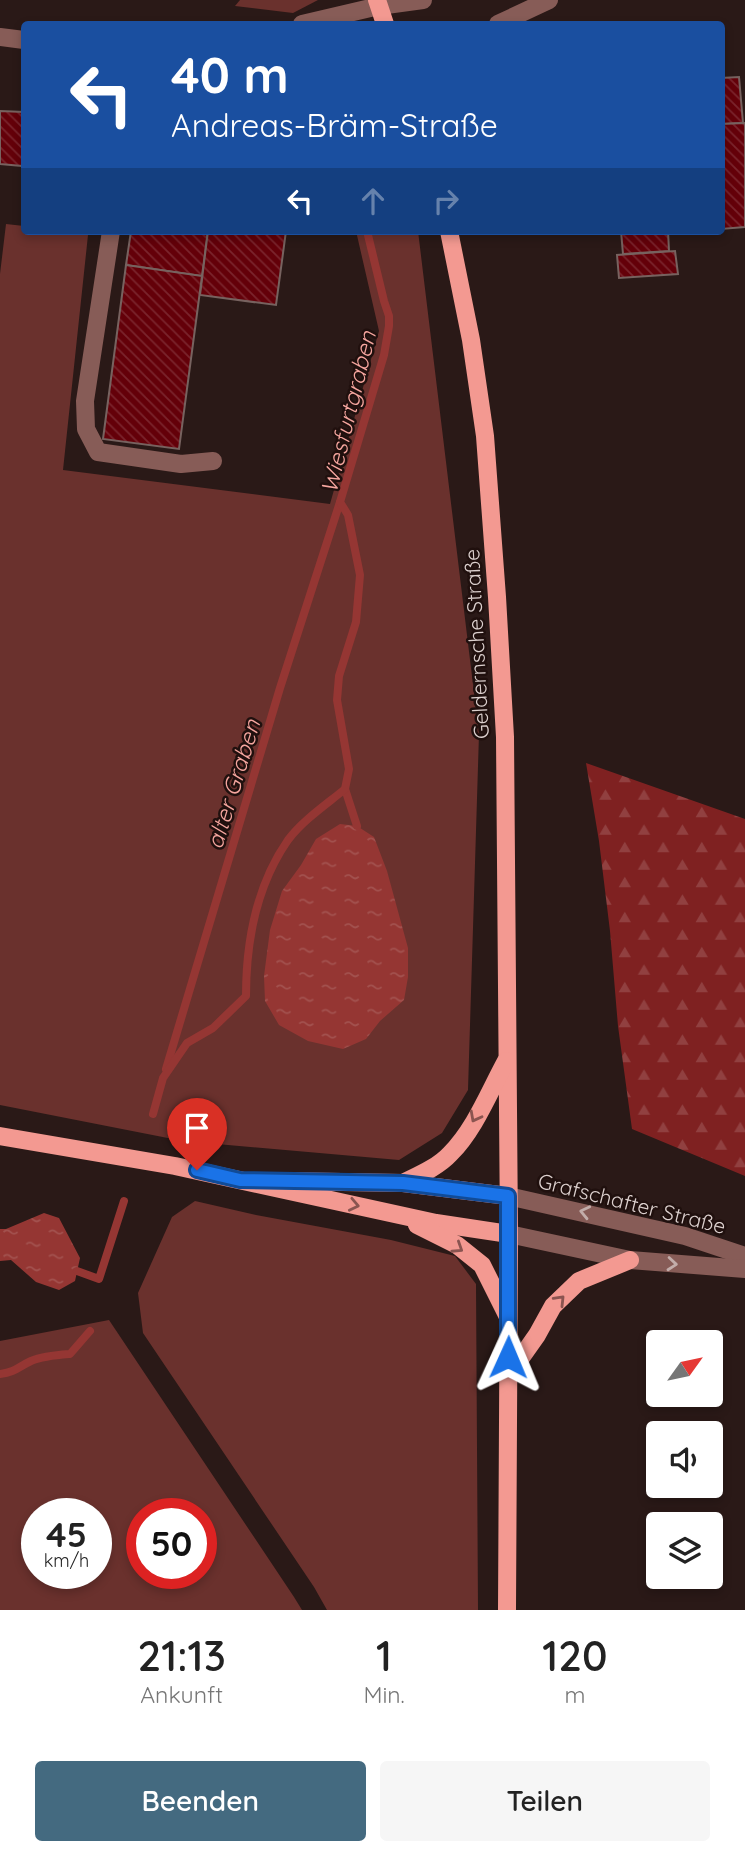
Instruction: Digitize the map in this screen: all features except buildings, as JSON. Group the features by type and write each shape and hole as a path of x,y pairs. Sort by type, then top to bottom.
{"main road":[{"path":"378,3 384,21"},
{"name":"Geldernsche Straße","path":"450,235 471,340 485,436 505,737 509,1234 507,1610"},
{"name":"Geldernsche Straße","path":"403,1183 449,1156 469,1129 508,1057"},
{"path":"0,1136 175,1166 436,1223 509,1234"},
{"path":"240,1180 403,1183 508,1196"},
{"path":"399,1214 457,1245 482,1265 508,1318"},
{"path":"508,1376 537,1335 553,1306 579,1281 630,1260"}],"street":[{"path":"313,21 378,3 423,0"},
{"path":"504,21 549,0"},
{"path":"0,37 21,40"},
{"path":"110,235 85,401 86,429 98,452 181,464 213,461"},
{"name":"Grafschafter Straße","path":"508,1196 685,1236 745,1256"},
{"name":"Grafschafter Straße","path":"509,1234 630,1260 745,1269"}],"shaded area":[{"path":"240,0 318,0 293,13 235,6"},
{"path":"6,224 21,226 21,235 88,235 63,470 330,504 379,331 357,235 418,235 479,734 468,1090 442,1133 399,1160 183,1141 0,1105 0,274"},
{"path":"195,1201 391,1240 455,1256 476,1284 478,1610 327,1610 143,1333 138,1293 172,1217"},
{"path":"109,1320 302,1610 0,1610 0,1341"}],"green space":[{"path":"586,763 745,819 745,1176 632,1129 618,1026 599,841"}],"water":[{"path":"340,824 357,826 374,837 387,871 408,948 408,977 404,1000 380,1021 366,1039 343,1049 308,1041 279,1025 265,1001 264,976 270,930 282,891 316,839"},
{"path":"44,1213 59,1218 80,1258 75,1281 59,1290 36,1282 11,1260 0,1261 0,1229"}],"waterway":[{"name":"Wiesfurtgraben","path":"153,1114 163,1078 187,1043 213,1028 246,996 248,954 255,914 277,858 301,826 345,789 349,769 337,700 339,676 356,622 360,575 348,515 340,502 384,355 389,326 389,316 368,235"},
{"name":"alter Graben","path":"166,1069 280,688 340,502"},
{"path":"345,789 357,826"},
{"name":"Wiesfurtgraben","path":"77,1271 99,1279 124,1201"},
{"name":"Wiesfurtgraben","path":"0,1374 40,1358 70,1354 90,1331"}],"route":[{"path":"197,1170 240,1180 403,1183 508,1196 508,1357"}]}
